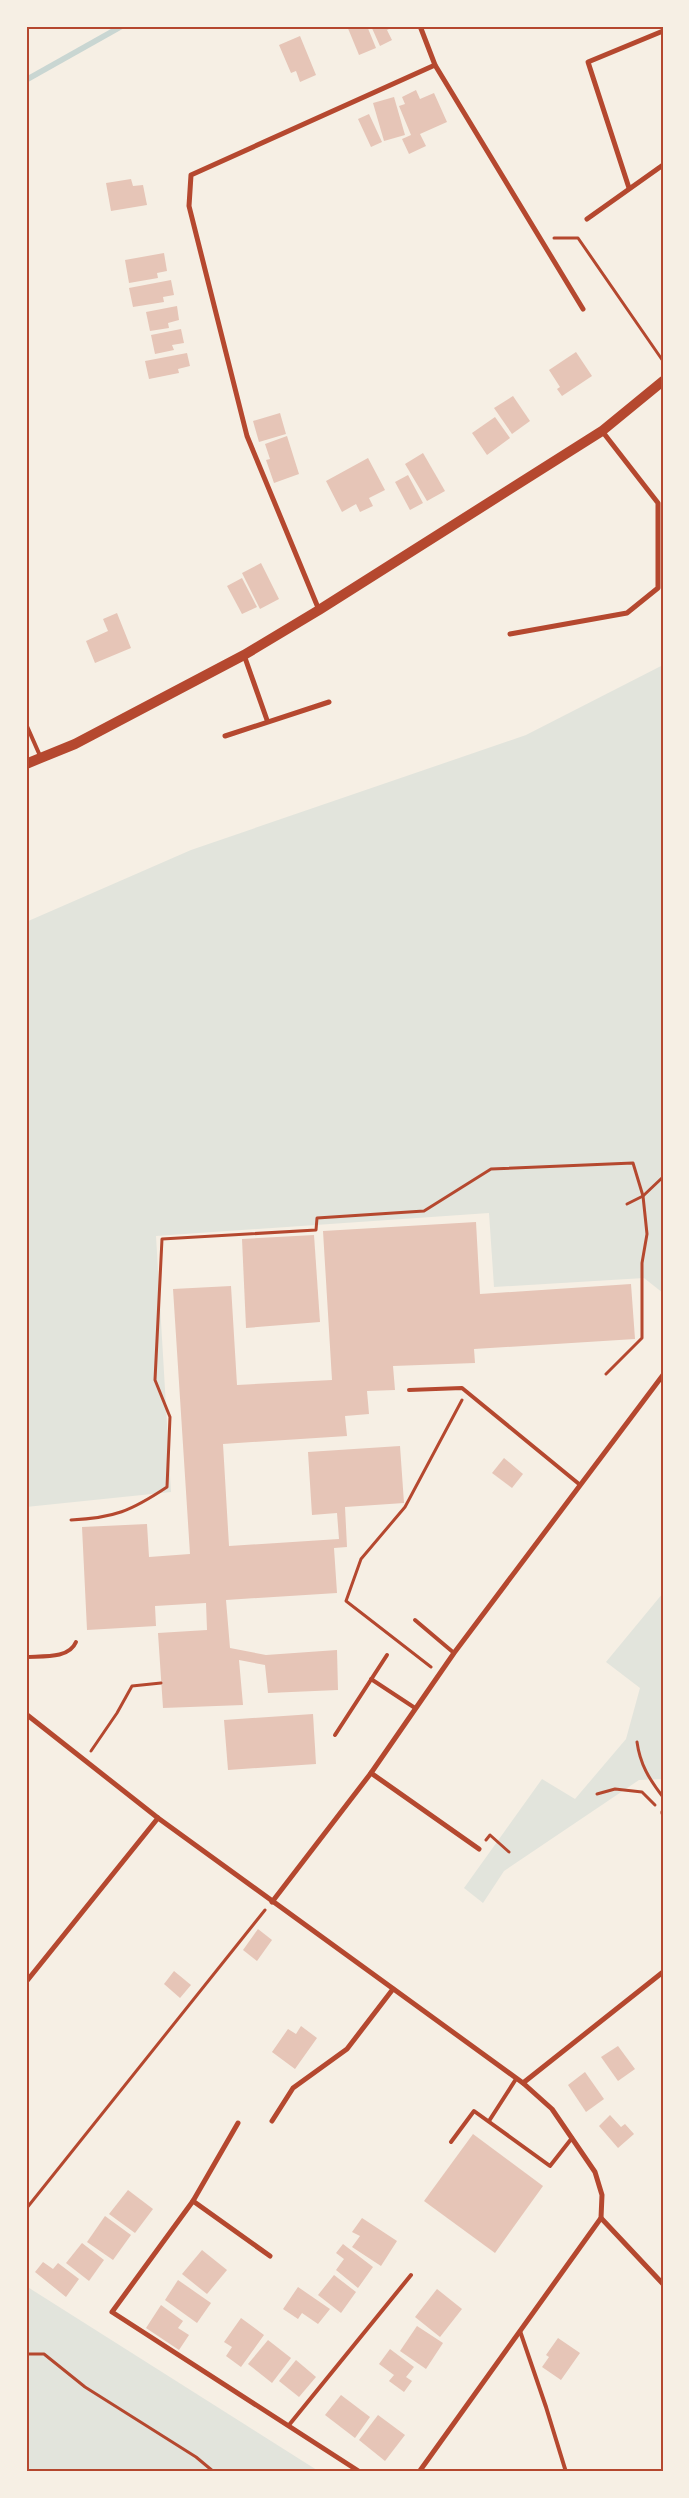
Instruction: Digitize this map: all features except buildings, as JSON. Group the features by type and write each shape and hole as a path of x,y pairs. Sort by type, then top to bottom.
{"main road":[{"path":"26,764 75,744 244,655 319,610 602,431 663,381"}],"street":[{"path":"420,26 435,65 583,309"},
{"path":"629,188 588,62 663,31"},
{"path":"319,610 246,436 189,206 191,175 435,65"},
{"path":"587,220 663,165"},
{"path":"510,634 627,613 658,588 660,503 602,431"},
{"path":"244,655 267,720"},
{"path":"224,736 267,720 329,702"},
{"path":"272,1902 371,1773 454,1653 579,1484 663,1375"},
{"path":"26,1714 158,1818 516,2080 523,2083 552,2109 595,2172 600,2183 603,2206 601,2218 419,2472"},
{"path":"371,1773 479,1849"},
{"path":"26,1982 158,1818"},
{"path":"523,2083 663,1972"},
{"path":"272,2121 293,2088 347,2049 393,1989"},
{"path":"238,2122 193,2201 112,2312 360,2472"},
{"path":"193,2201 270,2256"},
{"path":"601,2218 663,2284"}],"lane":[{"path":"26,724 41,758"},
{"path":"409,1390 462,1388 579,1484"},
{"path":"416,1620 454,1653"},
{"path":"26,1657 66,1653 73,1649 76,1642"},
{"path":"335,1735 387,1655"},
{"path":"371,1679 416,1708"},
{"path":"489,2121 516,2080"},
{"path":"451,2142 474,2110 550,2166 572,2138"},
{"path":"289,2425 411,2275"},
{"path":"520,2331 566,2472"}],"path":[{"path":"540,239 578,238 663,361"},
{"path":"71,1520 102,1518 135,1508 167,1487 170,1417 155,1380 162,1240 316,1230 317,1218 424,1211 491,1169 633,1162 643,1196 647,1234 642,1264 642,1338 606,1374"},
{"path":"627,1204 643,1196 663,1177"},
{"path":"439,1674 346,1601 361,1559 405,1507 466,1391"},
{"path":"84,1760 117,1713 132,1686 161,1683"},
{"path":"637,1742 640,1758 646,1773 663,1797"},
{"path":"597,1794 615,1789 642,1792 663,1812"},
{"path":"479,1849 490,1836 509,1852"},
{"path":"26,2209 272,1902"},
{"path":"26,2354 44,2354 85,2387 196,2457 214,2472"}],"shaded area":[{"path":"663,665 663,1293 644,1278 494,1287 489,1213 156,1236 171,1492 26,1507 26,922 191,850 526,735"},
{"path":"663,1593 663,1779 639,1780 504,1871 483,1903 464,1888 542,1779 575,1799 626,1739 640,1688 606,1662"},
{"path":"26,2286 320,2472 26,2472"}],"waterway":[{"path":"26,80 122,26"}]}
